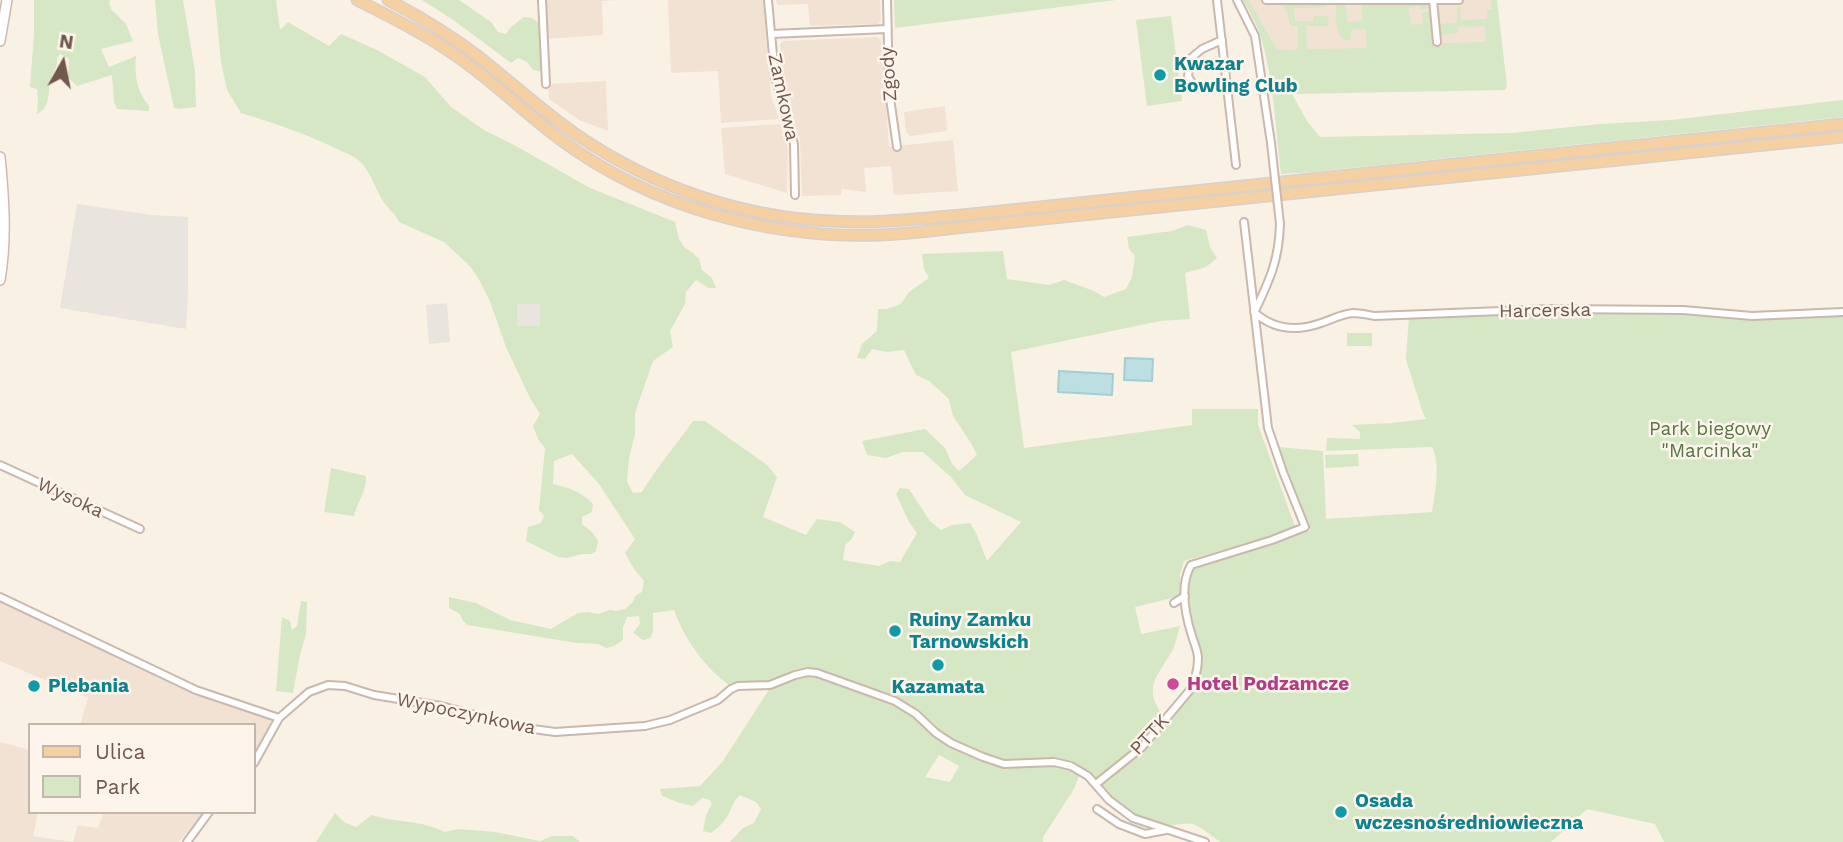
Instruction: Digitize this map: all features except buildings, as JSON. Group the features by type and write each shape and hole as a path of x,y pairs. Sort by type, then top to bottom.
{"main road":[{"path":"0,41 7,0"},
{"path":"357,0 429,38 473,68 562,141 639,186 678,203 719,216 799,232 881,235 948,229 1843,136"},
{"path":"388,0 477,56 576,134 640,172 681,190 731,205 785,216 830,221 882,221 972,214 1843,124"},
{"path":"0,157 4,244 0,280"}],"street":[{"path":"542,0 547,84"},
{"name":"Zamkowa","path":"768,0 775,78 794,144 795,195"},
{"name":"Zgody","path":"887,0 890,91 897,147"},
{"path":"1217,0 1236,164"},
{"path":"1237,0 1255,36 1280,224 1276,263 1254,312"},
{"path":"1266,0 1459,0"},
{"path":"1433,1 1437,42"},
{"path":"771,34 887,29"},
{"path":"1222,40 1202,49 1191,58 1188,76 1193,85 1205,90 1217,88 1227,82"},
{"path":"1244,222 1254,312"},
{"name":"Harcerska","path":"1254,312 1269,324 1298,330 1353,313 1375,316 1552,309 1683,310 1752,316 1843,312"},
{"name":"PTTK","path":"1096,784 1142,747 1195,681 1198,656 1188,623 1185,596 1189,568 1196,562 1272,540 1305,527 1268,428 1254,312"},
{"name":"Wysoka","path":"0,465 140,529"},
{"path":"1174,603 1185,596"},
{"path":"0,597 196,690 279,718 256,759"},
{"name":"Wypoczynkowa","path":"279,718 309,692 328,685 345,686 374,695 441,706 526,728 555,732 645,726 670,720 718,700 738,686 770,685 808,672 828,676 895,701 951,743 983,757 1004,764 1063,763 1079,770 1096,784 1109,800 1133,818 1205,842"},
{"path":"1097,809 1119,824 1145,834 1168,830"},
{"path":"187,842 208,814"}],"shaded area":[{"path":"545,0 619,0 602,1 603,35 546,39"},
{"path":"668,0 763,0 771,95 779,119 721,123 718,71 671,73"},
{"path":"776,0 880,0 881,21 878,24 810,26 808,4 777,5"},
{"path":"1249,0 1491,0 1498,46 1276,50"},
{"path":"877,37 881,40 889,147 953,140 958,191 894,195 891,166 864,168 866,192 842,189 841,195 802,196 800,140 785,96 780,44 783,41"},
{"path":"606,81 608,131 579,120 549,99 548,84"},
{"path":"945,106 947,131 910,136 906,132 904,112"},
{"path":"780,124 788,148 787,193 725,174 721,128"},
{"path":"77,204 152,215 188,217 186,329 60,308"},
{"path":"447,303 450,342 429,344 426,305"},
{"path":"517,303 540,303 540,326 517,326"},
{"path":"0,601 192,693 268,716 271,725 256,752 256,723 81,723 88,698 0,661"},
{"path":"0,742 28,749 28,814 38,814 33,836 73,842 0,842"},
{"path":"103,814 202,814 179,842 73,842 78,825 98,828"}],"green space":[{"path":"34,0 111,0 111,9 126,24 133,41 101,49 109,67 136,56 137,83 149,111 117,109 112,75 77,86 68,77 69,59 60,54 51,79 47,103 37,114 37,89 30,87"},
{"path":"155,0 183,0 195,71 196,107 174,108 158,34"},
{"path":"215,0 276,0 280,30 288,22 329,46 341,34 377,50 425,77 451,107 484,130 590,188 675,222 679,239 684,247 699,259 702,270 712,278 716,288 709,288 696,280 686,292 685,304 670,331 673,347 653,361 635,413 635,434 627,482 633,493 642,492 693,421 705,421 767,465 777,477 763,517 806,535 817,519 840,522 855,532 845,545 843,560 879,566 890,561 900,562 917,533 896,494 900,488 909,489 930,521 941,530 952,525 970,523 987,561 1021,522 965,495 951,477 923,452 903,452 886,458 867,455 862,441 925,429 945,448 952,464 959,471 977,455 953,416 949,399 929,381 916,375 904,350 887,352 872,349 865,359 857,358 862,344 877,331 878,309 901,304 909,292 929,278 924,269 922,254 1003,251 1007,279 1049,285 1064,280 1104,297 1126,289 1132,277 1135,256 1129,249 1127,237 1172,231 1188,225 1206,230 1210,247 1217,258 1206,267 1185,273 1190,319 1160,321 1011,352 1024,448 1192,425 1192,409 1258,409 1258,425 1296,529 1184,561 1180,575 1180,596 1135,607 1141,634 1180,626 1173,650 1153,685 1154,700 1165,719 1142,747 1093,784 1079,776 1074,789 1043,837 1043,842 730,842 743,828 754,823 761,809 756,802 740,795 718,827 711,833 703,831 706,815 712,804 710,800 702,798 693,806 662,796 660,789 700,786 723,761 772,685 733,688 698,654 684,633 674,610 653,613 653,632 650,638 643,640 633,633 640,624 639,616 627,617 623,627 623,640 606,648 598,644 467,625 460,614 449,608 449,597 476,603 510,620 551,629 578,613 598,614 625,609 635,596 642,592 644,581 625,553 635,539 599,484 572,454 554,461 553,484 584,496 593,504 592,512 582,517 582,524 598,541 596,551 567,558 558,557 526,541 528,527 541,523 544,516 539,510 545,448 533,426 540,414 506,347 489,299 477,276 444,242 399,222 357,159 299,132 241,113 227,90 221,62","holes":["517,304 540,304 540,326 517,326","939,755 959,766 950,782 925,777"]},
{"path":"422,0 459,0 491,22 498,32 506,34 524,17 532,18 542,25 545,72 533,70 527,62 518,58 511,63"},
{"path":"894,0 1116,0 895,28"},
{"path":"1243,0 1249,0 1277,50 1298,49 1298,26 1290,26 1287,11 1282,4 1325,4 1326,7 1294,8 1295,21 1313,21 1314,16 1327,16 1329,26 1306,26 1307,49 1367,48 1366,29 1351,30 1351,40 1344,40 1341,36 1336,24 1337,5 1346,4 1347,22 1362,21 1362,4 1426,2 1428,8 1408,8 1411,24 1422,24 1422,13 1429,11 1434,47 1442,47 1443,43 1486,42 1485,26 1458,27 1458,33 1441,35 1440,24 1457,23 1457,6 1460,6 1461,20 1487,19 1487,9 1492,9 1491,0 1497,0 1507,86 1505,90 1292,94 1307,121 1320,137 1511,133 1671,120 1843,100 1843,117 1281,174 1268,64 1258,29"},
{"path":"1171,16 1182,101 1147,106 1136,20"},
{"name":"Park biegowy \"Marcinka\"","path":"1683,310 1752,316 1843,312 1843,842 1664,842 1655,824 1587,809 1551,842 1221,842 1193,824 1165,826 1148,821 1120,806 1106,792 1102,785 1184,699 1201,662 1191,618 1188,589 1193,570 1210,561 1261,548 1311,530 1279,447 1323,451 1326,519 1432,512 1437,470 1432,447 1326,451 1327,438 1360,439 1360,432 1352,425 1426,419 1406,360 1409,314"},
{"path":"1347,333 1372,333 1372,346 1347,346"},
{"path":"1358,454 1359,466 1326,468 1325,455"},
{"path":"331,468 366,476 365,487 354,516 324,512"},
{"path":"301,601 307,602 306,634 293,693 276,691 282,617 290,621 292,630 297,626"},
{"path":"335,813 344,822 356,827 372,815 427,825 445,832 458,829 495,832 540,841 552,836 573,836 580,842 316,842"}],"water":[{"path":"1125,358 1153,359 1152,381 1124,380"},
{"path":"1059,371 1113,374 1112,395 1058,392"}],"place":[{"name":"Kwazar Bowling Club","path":"1160,75"},
{"name":"Ruiny Zamku Tarnowskich","path":"895,631"},
{"name":"Kazamata","path":"938,665"},
{"name":"Hotel Podzamcze","path":"1173,684"},
{"name":"Plebania","path":"34,686"},
{"name":"Osada wczesnośredniowieczna","path":"1341,812"}]}
